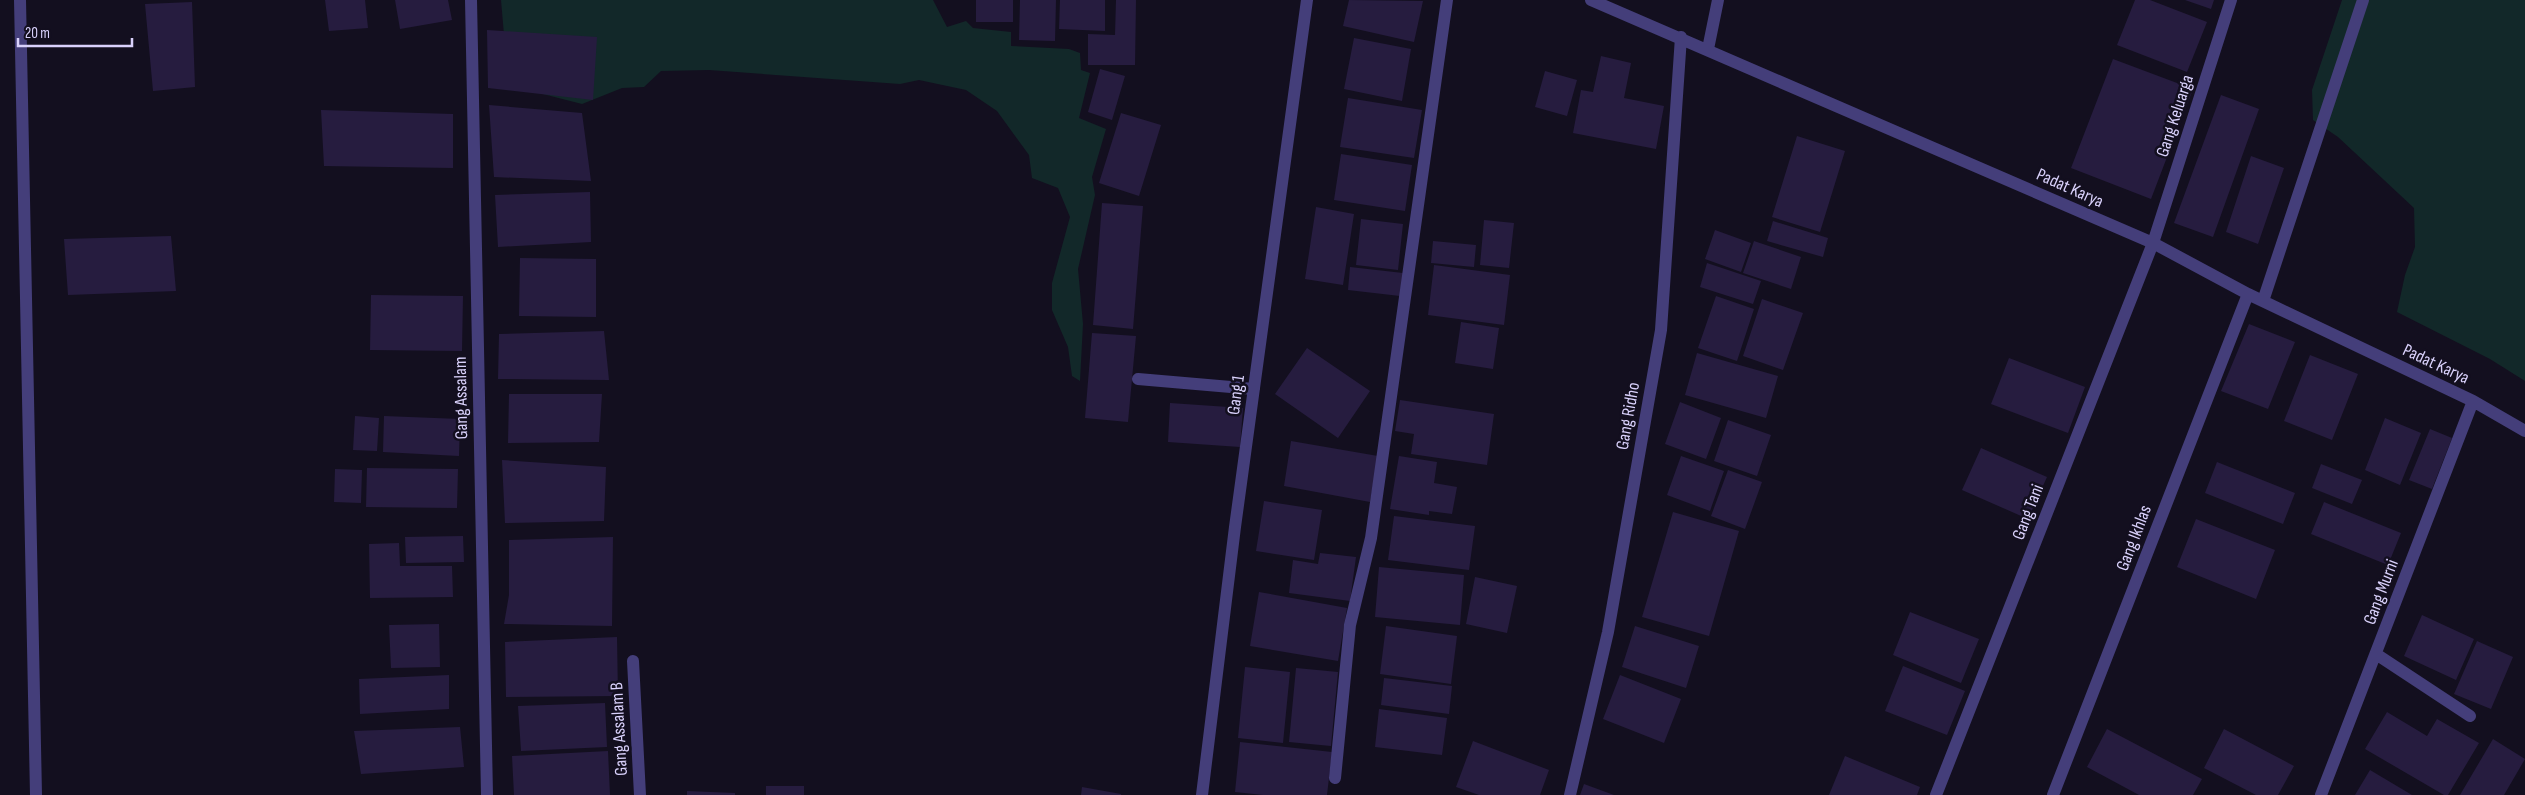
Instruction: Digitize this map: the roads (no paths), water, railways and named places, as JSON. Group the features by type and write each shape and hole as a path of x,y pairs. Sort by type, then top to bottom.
{"street":[{"path":"20,0 36,795"},
{"name":"Gang Assalam","path":"471,0 487,795"},
{"name":"Gang 1","path":"1202,795 1254,389 1307,0"},
{"path":"1335,778 1350,625 1371,538 1447,0"},
{"name":"Padat Karya","path":"1590,0 1681,37 2153,243 2248,294 2473,401 2525,431"},
{"path":"1708,49 1718,0"},
{"name":"Gang Keluarga","path":"2153,243 2231,0"},
{"path":"2263,301 2363,0"},
{"name":"Gang Ridho","path":"1570,795 1608,632 1661,330 1681,37"},
{"name":"Gang Tani","path":"1936,795 2153,243"},
{"name":"Gang Ikhlas","path":"2053,795 2248,294"},
{"path":"1138,379 1254,389"},
{"name":"Gang Murni","path":"2321,795 2473,401"},
{"path":"2376,654 2470,716"},
{"name":"Gang Assalam B","path":"633,661 640,795"}]}
